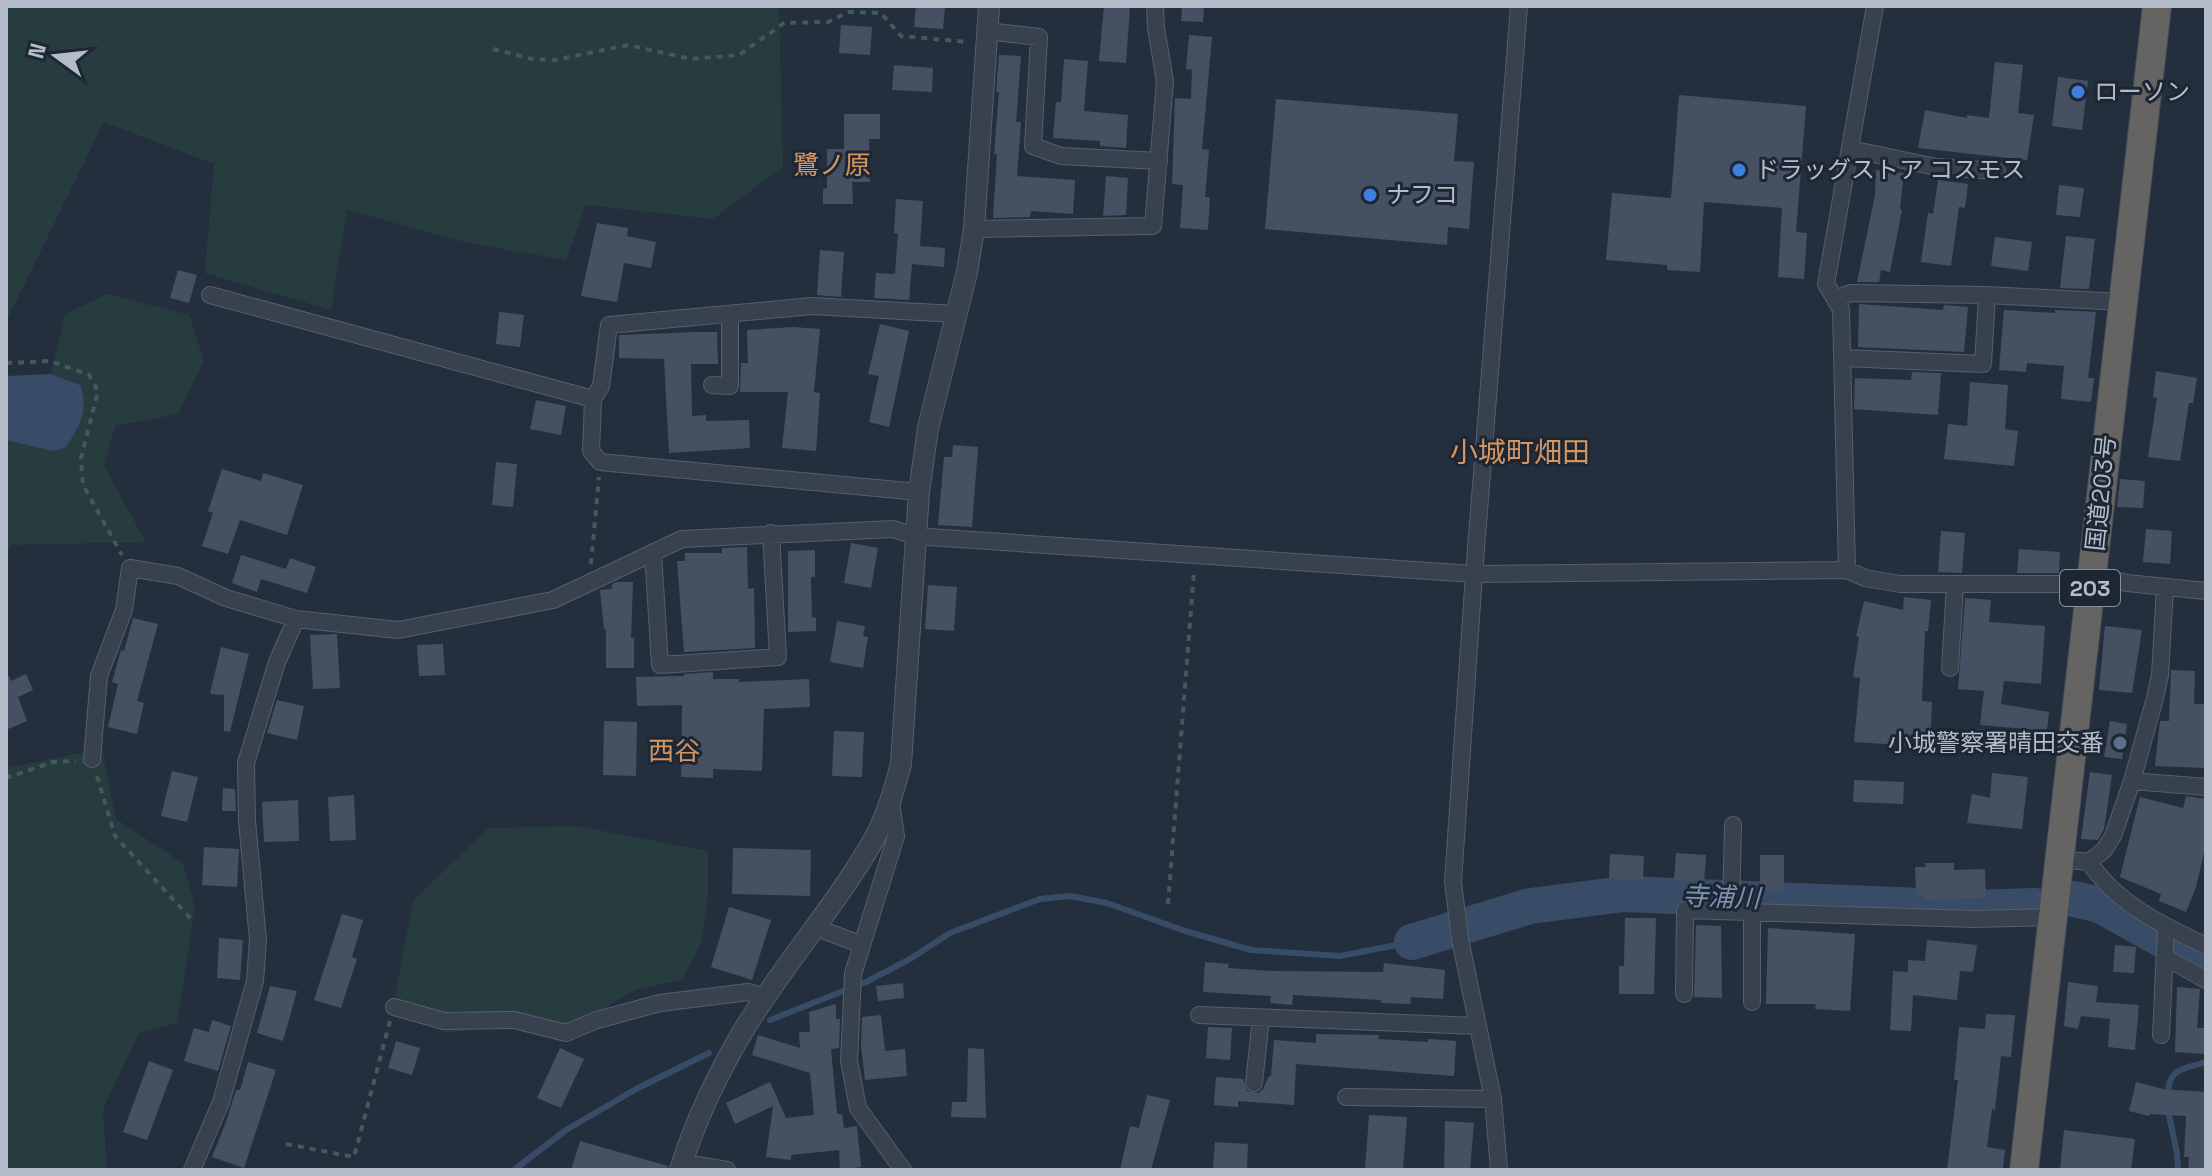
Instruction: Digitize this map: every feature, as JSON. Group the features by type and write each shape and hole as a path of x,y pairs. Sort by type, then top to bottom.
{"highway":[{"name":"国道203号","path":"2024,1170 2157,6"}],"street":[{"path":"681,1168 717,1077 874,838 891,801 901,764 919,492 928,428 967,272 974,229 989,6"},
{"path":"974,229 1153,226 1165,81 1155,6"},
{"path":"1499,1170 1493,1099 1455,913 1453,882 1519,6"},
{"path":"1847,570 1841,309 1826,284 1875,6"},
{"path":"986,38 1039,37 1033,146 1061,156 1159,161"},
{"path":"1850,149 1936,167 1997,171"},
{"path":"1837,298 1851,293 1987,295 2122,302"},
{"path":"210,295 593,399"},
{"path":"1843,358 1983,364 1987,295"},
{"path":"919,492 600,462 591,451 593,399 601,386 609,325 812,306 956,314"},
{"path":"712,385 730,386 730,314"},
{"path":"92,759 99,676 124,610 130,568 178,576 226,598 296,619 398,630 553,600 682,539 893,529 914,536 1474,574 1847,570 1865,578 1900,584 2075,584 2092,575 2165,588 2206,591"},
{"path":"653,552 660,665 778,657 771,533"},
{"path":"1950,668 1955,584"},
{"path":"2060,859 2089,862 2104,850 2113,836 2132,781 2160,675 2165,588"},
{"path":"192,1170 221,1102 255,981 258,940 247,821 246,763 277,662 296,619"},
{"path":"2132,781 2206,787"},
{"path":"891,801 896,836 853,974 849,1061 858,1108 903,1170"},
{"path":"1731,911 1733,825"},
{"path":"2089,862 2113,892 2166,927 2206,946"},
{"path":"1684,994 1685,910 1974,919 2053,917"},
{"path":"1752,912 1752,1002"},
{"path":"815,927 862,945"},
{"path":"2161,1035 2166,927"},
{"path":"2165,957 2206,980"},
{"path":"394,1007 444,1021 514,1020 566,1033 597,1020 660,1003 748,992 767,997"},
{"path":"1199,1015 1478,1026"},
{"path":"1254,1083 1261,1018"},
{"path":"1346,1097 1493,1099"},
{"path":"681,1168 697,1165 727,1170"}],"path":[{"path":"493,49 532,59 555,60 628,45 691,59 739,55 784,23 828,22 848,12 881,13 901,36 986,38"},
{"path":"6,363 50,361 89,375 98,391 81,458 83,485 130,568"},
{"path":"590,582 600,462"},
{"path":"1168,904 1195,555"},
{"path":"6,775 9,777 53,762 92,759 115,836 192,920"},
{"path":"286,1144 354,1157 394,1007"}],"green space":[{"path":"6,6 779,6 783,167 713,219 586,205 566,260 468,243 347,210 331,310 205,273 214,164 104,122 6,322"},
{"path":"107,294 189,315 204,361 178,414 115,426 104,466 146,542 11,545 6,553 6,440 53,451 65,448 79,425 84,402 80,385 51,374 65,314"},
{"path":"102,749 116,819 183,863 195,907 177,1023 139,1033 103,1109 107,1170 6,1170 6,762 10,767"},
{"path":"576,826 708,851 708,896 702,941 682,980 637,989 553,1037 511,1026 444,1033 395,996 413,901 488,828"}],"water":[{"path":"51,374 80,385 83,394 79,425 65,448 53,451 6,440 6,376"}],"building":[{"path":"916,6 945,6 943,29 914,27"},
{"path":"1104,6 1130,6 1126,63 1099,61"},
{"path":"1182,6 1204,6 1203,22 1181,21"},
{"path":"841,25 872,27 870,55 839,53"},
{"path":"1189,35 1212,37 1202,149 1209,150 1205,197 1210,197 1208,230 1180,228 1183,185 1172,184 1175,98 1191,99 1192,70 1186,69"},
{"path":"999,55 1021,56 1016,122 1021,122 1017,176 1075,180 1073,214 1031,211 1030,217 993,218"},
{"path":"1064,59 1088,61 1084,111 1128,115 1126,148 1100,146 1100,141 1053,138 1056,102 1061,102"},
{"path":"1995,62 2023,65 2018,113 2034,115 2027,160 1918,148 1925,110 1967,118 1967,115 1989,118"},
{"path":"894,65 933,68 932,92 892,90"},
{"path":"2058,77 2088,81 2082,130 2052,126"},
{"path":"1679,95 1806,106 1796,232 1807,233 1804,279 1778,277 1782,208 1704,202 1700,272 1667,270 1667,265 1606,260 1612,193 1671,198"},
{"name":"ナフコ","path":"1276,99 1458,114 1454,161 1474,162 1469,229 1448,227 1447,245 1265,229"},
{"path":"844,114 880,114 880,139 869,139 870,182 852,182 853,204 823,204 823,189 827,188 827,149 844,149"},
{"path":"1876,170 1904,173 1902,210 1890,272 1881,270 1879,282 1857,282 1875,195"},
{"path":"1106,176 1128,178 1126,215 1103,216"},
{"path":"1938,180 1968,184 1965,208 1959,207 1951,266 1921,262 1928,213 1933,214"},
{"path":"2059,185 2084,188 2080,217 2056,215"},
{"path":"896,199 923,201 920,246 945,248 944,267 912,264 909,300 874,298 876,273 895,274 898,234 894,233"},
{"path":"597,223 628,228 627,236 656,242 651,268 624,263 617,302 581,296"},
{"path":"2066,236 2095,239 2089,289 2060,288"},
{"path":"1995,237 2032,242 2028,271 1991,266"},
{"path":"820,250 844,252 841,297 817,295"},
{"path":"178,270 197,275 189,303 170,298"},
{"path":"1859,304 1943,310 1944,305 1968,307 1964,352 1858,347"},
{"path":"2004,310 2096,312 2088,378 2094,378 2091,402 2061,399 2064,366 2027,363 2026,372 1999,370"},
{"path":"499,312 524,315 520,347 496,344"},
{"path":"880,324 909,331 889,427 869,422 879,376 868,374"},
{"path":"820,329 814,392 820,393 816,451 782,448 788,392 740,392 741,363 748,363 747,330"},
{"path":"717,332 718,364 691,364 692,416 706,415 706,421 749,420 750,448 669,453 664,359 619,358 619,335"},
{"path":"2156,371 2197,378 2193,403 2189,403 2180,461 2148,457 2157,398 2153,397"},
{"path":"1912,372 1941,373 1938,415 1854,409 1855,378 1911,380"},
{"path":"1970,382 2008,385 2005,429 2018,431 2014,466 1944,459 1948,424 1967,426"},
{"path":"536,400 566,406 561,435 530,429"},
{"path":"953,445 978,447 972,527 938,525 944,457 952,457"},
{"path":"496,462 517,464 513,507 492,505"},
{"path":"222,469 261,481 263,473 303,485 287,535 240,520 228,554 202,546 213,513 208,511"},
{"path":"2120,479 2145,481 2143,508 2117,507"},
{"path":"2146,529 2172,531 2170,564 2143,562"},
{"path":"1941,531 1965,533 1962,573 1938,572"},
{"path":"851,543 878,548 871,588 844,583"},
{"path":"747,547 748,589 754,588 755,648 684,652 677,561 685,561 685,553 722,553 722,548"},
{"path":"2019,549 2060,552 2059,573 2017,573"},
{"path":"815,550 815,577 811,577 812,617 816,618 816,631 788,632 788,551"},
{"path":"241,555 286,569 290,558 316,567 307,593 261,579 257,592 232,583"},
{"path":"633,582 631,638 634,638 634,668 606,668 606,629 600,590 612,589 612,584"},
{"path":"928,585 957,587 954,631 925,629"},
{"path":"1904,597 1931,600 1928,631 1925,631 1922,701 1932,702 1930,747 1854,742 1860,678 1853,677 1859,637 1856,636 1864,601 1903,610"},
{"path":"1965,598 1991,600 1989,622 2045,626 2041,684 2004,681 2001,704 2049,712 2047,731 1980,725 1984,691 1958,689"},
{"path":"133,618 158,624 137,701 144,703 137,734 108,727 118,684 112,682"},
{"path":"837,621 865,626 863,636 868,637 863,668 830,662"},
{"path":"2105,626 2142,630 2132,693 2099,690"},
{"path":"337,634 340,688 313,689 310,635"},
{"path":"443,644 445,675 419,676 417,645"},
{"path":"221,647 249,654 230,732 224,731 224,695 210,694"},
{"path":"6,670 11,681 26,674 33,690 18,697 27,721 6,730"},
{"path":"2171,670 2195,671 2194,704 2206,704 2206,768 2155,766 2160,721 2169,721"},
{"path":"713,672 713,679 739,679 739,682 809,679 810,707 764,709 762,771 713,769 713,778 681,777 682,705 637,706 636,677"},
{"path":"277,700 304,706 297,740 267,733"},
{"path":"604,721 637,722 636,776 603,775"},
{"path":"2110,721 2127,724 2122,759 2104,757"},
{"path":"1977,729 1993,730 1992,748 1975,747"},
{"path":"834,731 864,732 862,777 832,776"},
{"path":"172,771 198,777 187,822 161,816"},
{"path":"2090,772 2112,775 2104,829 2098,840 2081,839"},
{"path":"1992,773 2028,777 2022,829 1967,823 1972,794 1990,798"},
{"path":"1854,780 1904,782 1903,804 1853,802"},
{"path":"223,788 235,789 236,811 222,811"},
{"path":"354,795 356,840 330,841 328,797"},
{"path":"2186,796 2206,799 2206,844 2196,887 2186,912 2159,901 2161,894 2120,877 2140,797 2183,808"},
{"path":"298,800 299,841 264,842 262,802"},
{"path":"204,847 239,849 237,887 202,885"},
{"path":"733,848 811,850 810,896 732,894"},
{"path":"1676,853 1706,855 1704,882 1674,880"},
{"path":"1610,854 1644,856 1643,881 1609,879"},
{"path":"1760,855 1784,855 1784,891 1760,892"},
{"path":"1925,863 1954,863 1954,870 1985,869 1986,898 1924,900 1924,895 1916,895 1915,867 1926,867"},
{"path":"729,907 771,920 752,980 711,967"},
{"path":"342,914 363,920 352,957 357,959 341,1008 314,1000"},
{"path":"1625,918 1656,918 1654,994 1619,994 1619,966 1624,966"},
{"path":"1696,925 1721,926 1722,998 1694,997"},
{"path":"1768,928 1855,934 1850,1011 1815,1009 1816,1004 1766,1004"},
{"path":"219,938 243,940 240,980 217,978"},
{"path":"1927,940 1977,945 1973,972 1960,971 1957,1000 1913,995 1911,1031 1890,1030 1893,971 1908,972 1908,960 1925,961"},
{"path":"2115,945 2136,947 2134,973 2113,972"},
{"path":"1205,962 1229,964 1228,968 1272,971 1383,972 1384,963 1445,970 1443,999 1411,997 1410,1004 1293,995 1292,1005 1270,1003 1271,996 1203,992"},
{"path":"2068,982 2098,986 2096,1002 2139,1005 2135,1050 2108,1047 2110,1019 2081,1016 2078,1029 2064,1026"},
{"path":"903,983 904,998 878,1001 876,986"},
{"path":"270,986 297,991 283,1041 257,1033"},
{"path":"2177,987 2200,989 2197,1028 2206,1028 2204,1054 2175,1052"},
{"path":"836,1004 836,1019 840,1019 839,1048 831,1049 837,1114 842,1114 844,1128 857,1126 861,1167 840,1170 839,1150 791,1155 791,1160 766,1157 773,1106 735,1124 726,1103 770,1082 786,1118 814,1115 810,1073 752,1055 758,1035 800,1048 799,1032 810,1032 809,1012"},
{"path":"1986,1014 2015,1015 2011,1057 2001,1056 1987,1147 2005,1150 2003,1169 1947,1170 1958,1080 1954,1080 1959,1027 1985,1029"},
{"path":"881,1015 885,1051 905,1049 907,1076 865,1080 862,1017"},
{"path":"212,1020 231,1026 218,1071 184,1061 194,1028 209,1032"},
{"path":"1208,1027 1232,1028 1230,1060 1206,1058"},
{"path":"1316,1034 1456,1041 1454,1076 1296,1064 1294,1105 1238,1101 1238,1107 1214,1105 1216,1077 1243,1079 1247,1091 1258,1093 1271,1076 1274,1040 1316,1043"},
{"path":"396,1041 420,1048 412,1075 388,1068"},
{"path":"560,1048 584,1059 561,1108 537,1098"},
{"path":"968,1048 984,1049 986,1118 951,1117 952,1102 967,1102"},
{"path":"149,1061 173,1070 147,1140 123,1132"},
{"path":"248,1062 276,1070 244,1168 212,1157 236,1090 240,1090"},
{"path":"2136,1082 2163,1089 2206,1092 2206,1170 2188,1170 2189,1157 2184,1157 2186,1116 2149,1116 2129,1111"},
{"path":"1147,1095 1170,1100 1151,1170 1120,1170 1130,1126 1139,1128"},
{"path":"1369,1115 1407,1117 1403,1170 1365,1170"},
{"path":"1445,1121 1474,1123 1470,1170 1444,1170"},
{"path":"2064,1130 2135,1139 2131,1170 2060,1170"},
{"path":"580,1141 668,1166 667,1170 571,1170"},
{"path":"1215,1142 1248,1144 1247,1170 1213,1170"}],"waterway":[{"name":"寺浦川","path":"1412,942 1530,906 1624,894 1973,908 2035,906"},
{"path":"770,1020 866,982 950,933 1040,899 1070,896 1107,903 1185,931 1251,950 1340,956 1412,942"},
{"name":"寺浦川","path":"2074,899 2100,905 2206,964"},
{"path":"514,1170 566,1130 636,1089 709,1053"},
{"path":"2167,1096 2171,1080 2178,1071 2206,1062"},
{"path":"2168,1111 2178,1170"}],"place":[{"name":"ローソン","path":"2078,92"},
{"name":"ドラッグストア コスモス","path":"1739,170"},
{"name":"ナフコ","path":"1370,195"},
{"name":"小城警察署晴田交番","path":"2120,743"}],"district":[{"name":"鷺ノ原","path":"832,165"},
{"name":"小城町畑田","path":"1520,452"},
{"name":"西谷","path":"674,751"}]}
